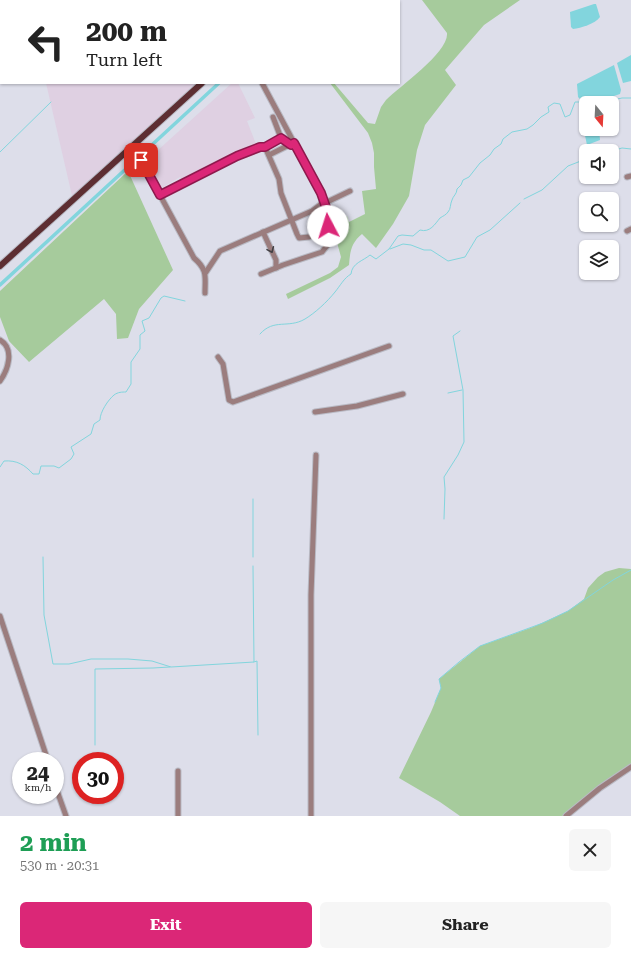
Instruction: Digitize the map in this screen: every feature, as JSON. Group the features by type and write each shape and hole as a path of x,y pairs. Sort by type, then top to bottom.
{"main road":[{"path":"0,266 201,84"}],"street":[{"path":"261,274 322,252 329,243 328,213 321,193 292,144 262,84"},
{"path":"273,117 281,138 292,144"},
{"path":"160,195 237,156 260,147 265,147 281,138"},
{"path":"269,155 292,144"},
{"path":"265,147 279,179 281,193 299,238 309,237"},
{"path":"141,160 194,258 200,263 206,272"},
{"path":"205,293 206,272 220,251 317,208 324,202 350,191"},
{"path":"263,232 276,260 276,268"},
{"path":"0,340 6,346 9,362 0,381"},
{"path":"218,357 223,364 229,400 234,402 389,346"},
{"path":"315,412 357,406 403,394"},
{"path":"311,816 311,595 316,455"},
{"path":"0,616 45,752"},
{"path":"566,816 600,788 631,767"},
{"path":"178,771 178,816"},
{"path":"62,804 66,816"}],"shaded area":[{"path":"46,84 198,84 73,200"},
{"path":"231,84 238,84 255,118 247,121 256,144 224,161 222,158 181,179 180,177 160,189 146,161"}],"green space":[{"path":"422,0 520,0 484,25 445,70 456,85 425,125 417,150 409,196 393,224 376,248 362,234 355,241 352,248 349,265 330,278 288,299 286,294 330,273 338,267 341,257 333,228 347,216 349,222 365,214 362,191 376,189 374,153 368,133 331,84 335,84 368,123 375,124 381,107 386,100 432,59 446,41 447,33"},
{"path":"128,171 173,270 139,309 128,338 117,339 116,314 104,299 29,362 9,341 0,317 0,291"},
{"path":"619,568 631,569 631,767 567,816 460,816 440,802 399,778 441,688 439,679 480,646 533,627 568,611 584,599 588,588 598,577 605,572"}],"water":[{"path":"596,4 600,17 591,24 573,29 571,27 570,12"},
{"path":"631,55 631,81 623,83 617,63"},
{"path":"614,65 621,90 620,94 614,96 579,96 579,98 577,84"},
{"path":"585,136 600,136 600,140 587,144"}],"waterway":[{"path":"0,285 218,84"},
{"path":"260,334 271,326 299,322 305,319 328,300 344,280 351,274 353,267 358,263 370,255 376,259 389,249 398,236 413,236 420,230 424,231 432,227 449,211 457,189 463,180 469,177 480,163 501,144 503,139 512,132 527,129 533,125 549,112 548,107 554,103 560,104 565,117 570,115 575,102 604,102 622,98 631,98"},
{"path":"0,152 51,102"},
{"path":"619,149 631,149"},
{"path":"524,199 542,190 568,166 579,162"},
{"path":"390,249 403,244 411,245 424,250 431,250 448,261 465,257 477,237 490,230 520,203"},
{"path":"0,467 4,461 13,461 24,466 33,474 39,474 41,466 54,466 59,468 71,459 74,454 71,447 91,434 94,424 100,420 103,410 109,400 117,393 126,392 131,384 131,362 140,349 140,335 145,331 142,321 149,318 161,298 164,296 185,301"},
{"path":"444,519 444,477 458,455 464,442 463,390 453,336 460,331"},
{"path":"448,393 462,390"},
{"path":"253,499 253,557"},
{"path":"43,557 44,615 53,664 69,664 91,659 128,659 152,661 171,667 254,662 253,566"},
{"path":"435,702 441,688 439,679 480,646 543,623 568,611 613,580 631,570"},
{"path":"254,662 257,661 258,735"},
{"path":"95,745 95,669 170,667"}],"route":[{"path":"141,160 160,195 237,156 260,147 265,147 281,138 291,145 294,143 321,193 328,213 328,226"}]}
